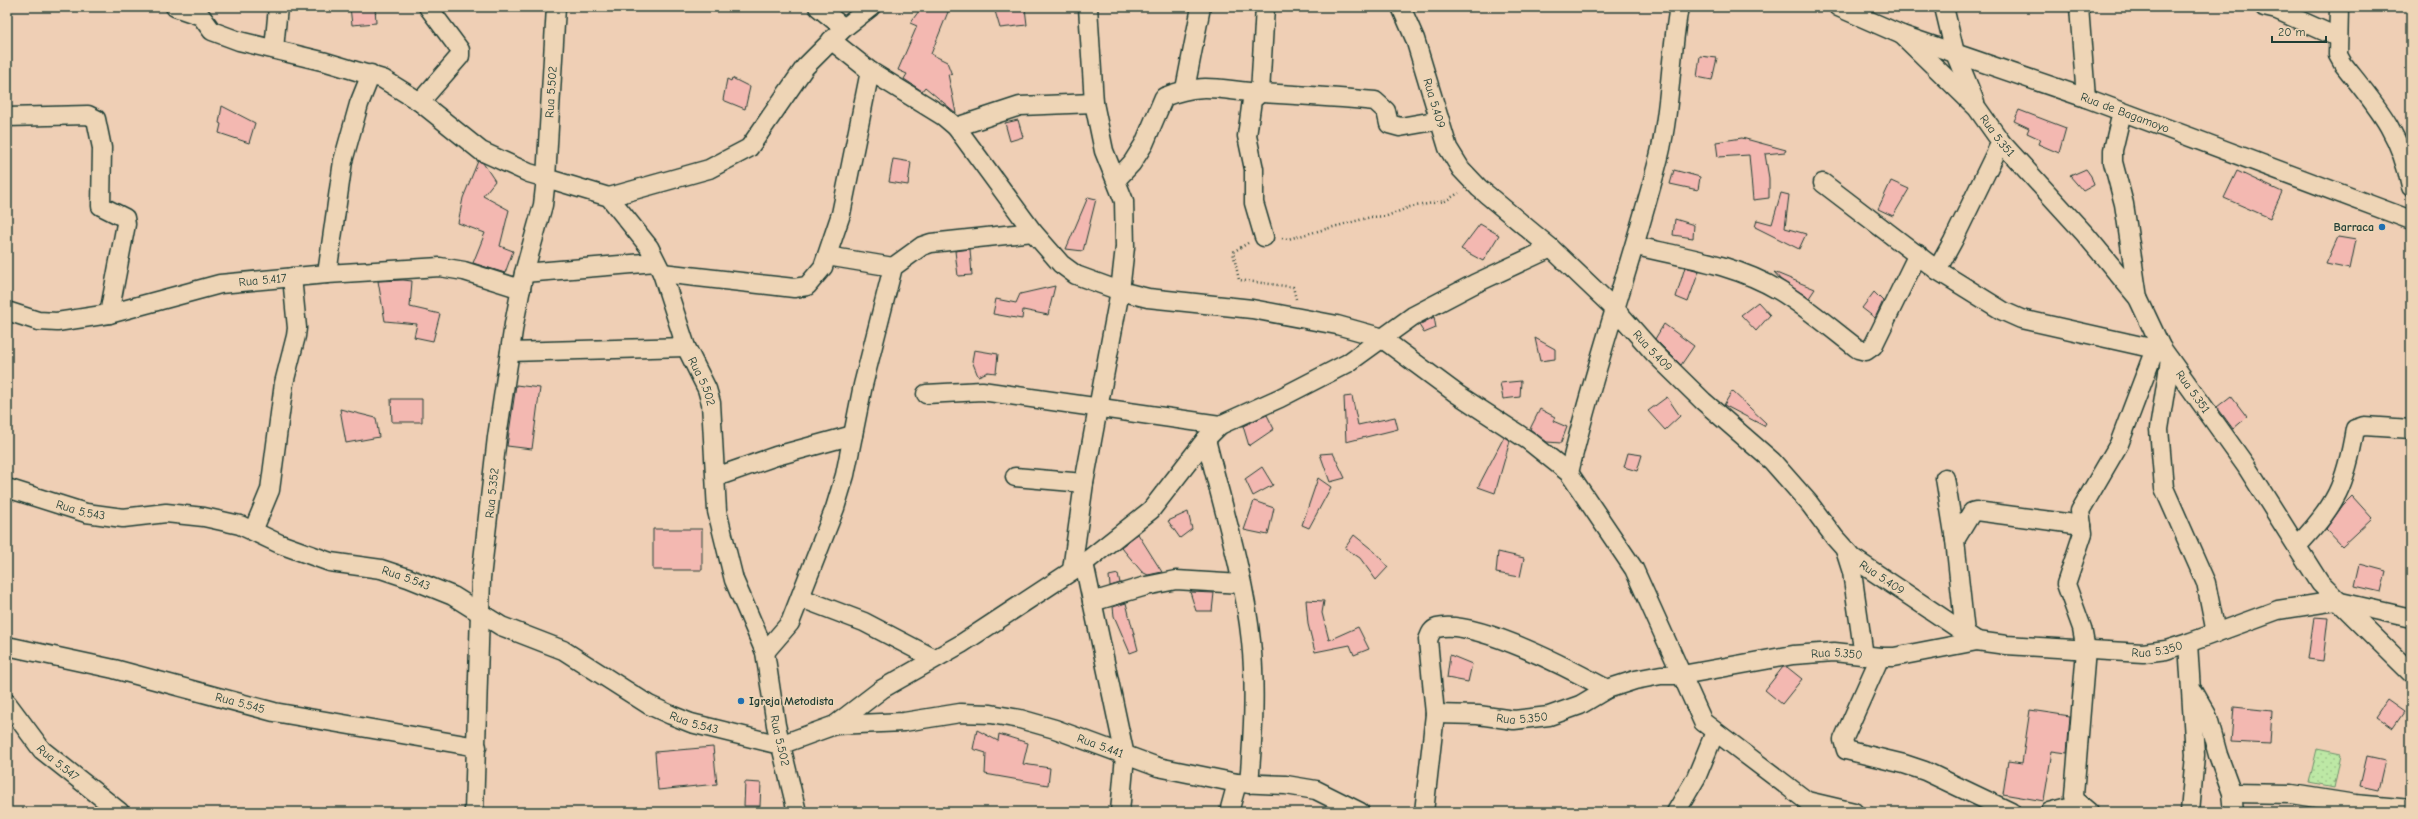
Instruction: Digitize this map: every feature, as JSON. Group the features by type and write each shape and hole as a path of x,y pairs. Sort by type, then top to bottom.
{"street":[{"path":"175,7 201,16 215,32 239,41 371,74 383,79 420,102 481,151 529,174 608,197 709,170 749,148 805,67 837,34 871,7"},
{"path":"274,49 278,7"},
{"path":"420,102 460,56 460,50 428,7"},
{"name":"Rua 5.502","path":"546,178 556,7"},
{"path":"818,7 837,34 870,71 943,116 956,127 1033,232 1061,264 1076,275 1120,291 1197,305 1252,309 1293,318 1337,325 1380,337 1457,394 1529,441 1569,473 1634,569 1703,722 1807,801 1854,812"},
{"path":"1088,7 1094,103 1104,151 1124,201 1125,247 1120,291 1084,483 1078,566 1092,602 1125,756 1120,812"},
{"path":"1185,89 1201,7"},
{"path":"1264,7 1260,93 1252,100 1248,136 1254,169 1254,203 1264,237"},
{"name":"Rua 5.409","path":"1401,7 1415,39 1448,148 1461,169 1473,182 1551,248 1616,310 1659,358 1703,401 1772,461 1810,503 1845,550 1878,576 1971,637"},
{"path":"1569,473 1588,396 1636,246 1659,155 1679,7"},
{"name":"Rua de Bagamoyo","path":"1838,7 1902,35 2086,98 2411,220"},
{"path":"1944,7 1955,53 1978,108"},
{"path":"2079,7 2086,98"},
{"path":"2264,7 2290,16 2337,37"},
{"path":"2339,7 2337,37 2338,55 2343,64 2387,119 2398,141 2407,166 2411,187"},
{"path":"1902,35 1978,108"},
{"path":"522,281 659,268 794,288 807,286 816,278 824,267 841,214 870,71"},
{"path":"327,274 339,200 343,161 357,112 371,74"},
{"path":"1116,180 1132,164 1144,144 1164,97 1185,89 1213,86 1260,93 1375,101 1386,111 1389,124 1400,127 1440,120"},
{"path":"956,127 1020,106 1094,103"},
{"name":"Rua 5.351","path":"1978,108 2001,142 2085,234 2138,298 2162,352 2246,466 2320,583 2336,601 2411,673"},
{"path":"2122,112 2113,150 2113,162 2124,204 2138,298"},
{"path":"7,118 88,115 96,119 102,148 101,206 121,214 125,218 126,224 109,314"},
{"path":"1936,270 1953,241 2001,142"},
{"name":"Rua 5.352","path":"474,812 481,578 497,437 522,281 543,205 546,178"},
{"path":"1823,183 1918,254 1936,270 2003,311 2021,319 2162,352"},
{"name":"Rua 5.502","path":"608,197 649,247 659,268 686,347 707,389 711,403 717,511 734,580 765,652 780,745 797,812"},
{"path":"765,652 790,623 801,598 810,569 841,489 863,385 893,267 922,246 1033,232"},
{"path":"1636,246 1710,263 1747,275 1780,291 1858,349 1866,351 1873,346 1918,254"},
{"path":"780,745 835,725 882,689 933,658 961,644 1078,566 1151,510 1206,439 1220,425 1280,398 1348,363 1380,337 1413,316 1474,284 1551,248"},
{"path":"827,256 893,267"},
{"name":"Rua 5.417","path":"7,311 38,321 57,322 109,314 220,284 327,274 451,268 522,281"},
{"path":"253,531 270,490 284,384 296,336 297,328 292,277"},
{"path":"510,352 686,347"},
{"path":"2084,808 2074,796 2086,650 2082,628 2066,584 2083,533 2079,518 2081,506 2105,471 2162,352"},
{"path":"2162,352 2159,429 2164,488 2206,582 2216,633"},
{"path":"926,394 982,391 1220,425"},
{"path":"2297,546 2321,521 2342,485 2355,429 2364,426 2411,429"},
{"path":"716,477 776,456 853,435"},
{"path":"1206,439 1241,584 1251,640 1255,711 1243,784 1229,812"},
{"path":"1015,476 1084,483"},
{"path":"1945,478 1971,637"},
{"name":"Rua 5.543","path":"7,488 86,513 123,518 166,513 204,517 240,525 330,562 381,569 453,596 501,626 563,650 649,705 671,715 691,723 780,745"},
{"path":"1955,540 1972,512 1976,511 2082,525"},
{"path":"1845,550 1852,572 1872,657 1843,740 1846,750 1904,764 1924,771 2011,812"},
{"path":"1092,602 1146,586 1176,580 1241,584"},
{"path":"801,598 864,622 933,658"},
{"path":"2336,601 2411,618"},
{"name":"Rua 5.350","path":"1435,714 1478,715 1514,720 1549,716 1580,705 1607,689 1635,680 1661,675 1682,675 1793,655 1834,652 1872,657 1971,637 2086,650 2143,654 2166,650 2188,643 2278,610 2336,601"},
{"path":"1424,812 1435,714 1428,640 1431,633 1436,628 1456,628 1488,635 1573,670 1607,689"},
{"path":"2188,643 2195,755 2190,812"},
{"name":"Rua 5.545","path":"7,646 114,669 274,712 477,747"},
{"path":"2192,689 2207,715 2218,756 2232,793 2234,812"},
{"name":"Rua 5.547","path":"7,703 42,750 120,812"},
{"name":"Rua 5.441","path":"835,725 904,722 960,713 991,714 1020,719 1055,729 1158,767 1243,784 1286,785 1316,790 1360,812"},
{"path":"1676,812 1696,778 1715,732"},
{"path":"2232,793 2292,794 2355,804 2411,809"},
{"path":"2050,812 2084,808"}],"path":[{"path":"1293,318 1297,296 1293,287 1239,280 1233,252 1245,244 1264,237 1288,239 1371,217 1387,216 1410,207 1445,201 1473,182"}],"green space":[{"path":"2317,749 2341,754 2334,788 2309,783"}],"building":[{"path":"350,7 375,7 376,23 352,25"},
{"path":"922,7 950,7 931,54 947,62 952,75 948,74 956,113 925,87 922,91 904,79 907,74 898,70 917,26 910,23"},
{"path":"1025,8 1027,25 1000,28 995,11"},
{"path":"1700,56 1717,58 1712,80 1697,77"},
{"path":"732,78 750,87 745,109 723,100 727,79 731,81"},
{"path":"222,106 255,123 249,143 219,133"},
{"path":"2019,110 2066,128 2059,153 2038,144 2040,139 2027,133 2029,128 2014,121"},
{"path":"1018,120 1023,137 1010,141 1005,123"},
{"path":"1742,138 1786,150 1785,152 1765,154 1769,178 1769,198 1753,200 1749,155 1718,157 1716,142"},
{"path":"893,159 911,162 908,185 889,182"},
{"path":"478,161 483,163 495,181 483,196 509,210 500,246 513,251 505,273 473,263 485,233 458,223 463,198"},
{"path":"2086,169 2091,176 2094,185 2083,191 2070,176"},
{"path":"1674,170 1700,177 1698,190 1670,184"},
{"path":"2237,171 2282,192 2270,218 2224,198"},
{"path":"1891,181 1909,189 1893,216 1878,209"},
{"path":"1781,193 1789,195 1785,228 1806,234 1799,249 1755,227 1757,220 1772,224"},
{"path":"1088,197 1096,199 1083,251 1066,249"},
{"path":"1675,219 1694,225 1693,238 1673,235"},
{"path":"1480,224 1499,235 1483,261 1461,249"},
{"path":"2338,237 2356,240 2350,269 2326,264"},
{"path":"970,249 972,275 958,276 955,251"},
{"path":"1685,267 1699,271 1688,302 1676,297"},
{"path":"1774,272 1815,289 1809,298 1781,280"},
{"path":"378,281 412,281 410,307 440,314 433,341 414,337 417,324 385,321"},
{"path":"1055,286 1048,315 1023,310 1022,319 993,314 996,299 1016,303 1020,294"},
{"path":"1874,292 1883,301 1875,318 1862,308"},
{"path":"1758,302 1770,315 1756,331 1741,315"},
{"path":"1434,317 1436,328 1424,333 1419,325"},
{"path":"1664,324 1694,346 1681,365 1655,339"},
{"path":"1535,338 1555,349 1555,359 1540,361"},
{"path":"974,350 998,354 996,373 988,372 978,376 972,361"},
{"path":"1521,381 1520,397 1503,399 1500,383"},
{"path":"516,385 540,388 532,449 507,446"},
{"path":"1732,391 1766,423 1764,426 1724,405"},
{"path":"1352,396 1358,425 1395,417 1398,429 1346,442 1344,397"},
{"path":"2231,396 2247,417 2233,429 2217,407"},
{"path":"1667,397 1680,416 1665,430 1648,411"},
{"path":"391,399 422,399 422,422 392,422"},
{"path":"340,409 376,418 379,437 346,443"},
{"path":"1540,409 1555,417 1553,421 1567,427 1561,443 1547,442 1530,429"},
{"path":"1267,415 1274,429 1249,446 1243,426"},
{"path":"1504,437 1510,441 1495,493 1478,487"},
{"path":"1333,453 1345,478 1330,482 1320,454"},
{"path":"1628,453 1642,455 1637,471 1624,467"},
{"path":"1262,467 1273,485 1253,496 1245,479"},
{"path":"1318,478 1331,487 1309,528 1302,525"},
{"path":"2352,496 2372,518 2342,546 2326,529 2343,505"},
{"path":"1254,501 1274,508 1268,535 1244,530"},
{"path":"1188,512 1192,529 1180,538 1168,521"},
{"path":"653,529 702,529 702,570 653,570"},
{"path":"1138,534 1162,572 1148,575 1142,572 1121,547"},
{"path":"1354,535 1375,552 1388,567 1376,580 1360,558 1345,548"},
{"path":"1498,552 1524,558 1520,577 1496,573"},
{"path":"2360,564 2386,571 2381,592 2355,586"},
{"path":"1118,574 1120,583 1110,586 1109,576"},
{"path":"1190,592 1214,593 1212,611 1196,611"},
{"path":"1306,600 1324,601 1322,613 1329,640 1358,627 1369,649 1354,655 1350,645 1315,652 1308,624"},
{"path":"1126,603 1138,650 1130,653 1114,616 1113,607"},
{"path":"2314,617 2328,618 2323,661 2308,659"},
{"path":"1450,655 1472,664 1468,682 1447,678"},
{"path":"1783,667 1787,667 1802,679 1782,704 1765,690"},
{"path":"2387,700 2404,712 2393,728 2376,716"},
{"path":"2234,707 2272,711 2270,744 2231,742"},
{"path":"2030,710 2070,716 2067,753 2052,751 2044,801 2003,794 2008,761 2022,763"},
{"path":"977,730 998,741 999,734 1028,743 1023,764 1050,768 1048,785 985,774 986,753 973,749"},
{"path":"713,747 717,784 658,790 655,752"},
{"path":"2367,756 2385,760 2378,790 2360,786"},
{"path":"745,782 761,783 760,806 744,806"}],"place":[{"name":"Barraca","path":"2382,227"},
{"name":"Igreja Metodista","path":"741,701"}]}
